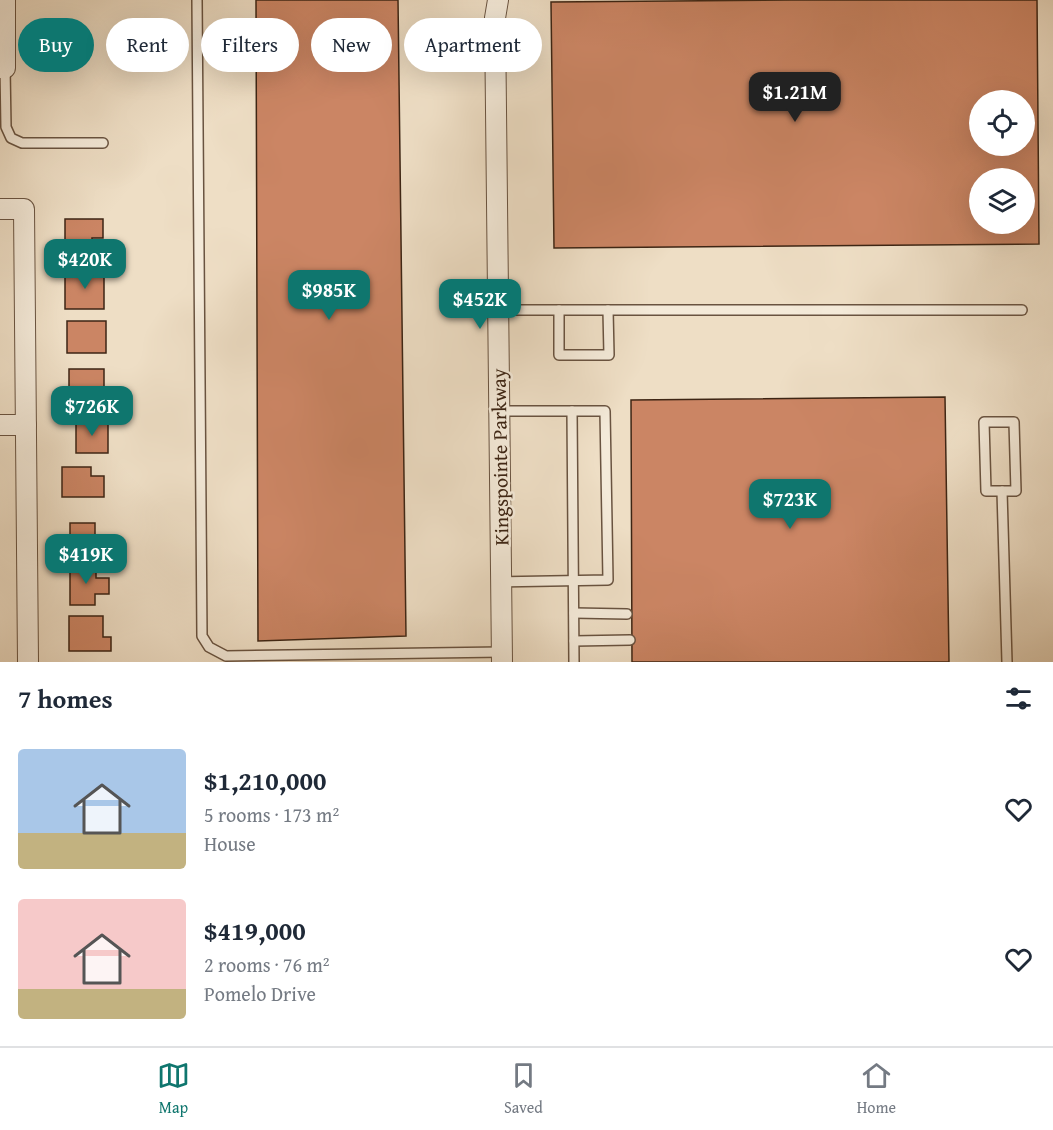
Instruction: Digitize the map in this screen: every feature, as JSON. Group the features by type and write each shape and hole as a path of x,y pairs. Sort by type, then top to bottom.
{"street":[{"path":"3,68 5,0"},
{"name":"Kingspointe Parkway","path":"498,0 495,18 502,657"},
{"path":"0,209 24,209 28,662"},
{"path":"0,425 26,425"}],"lane":[{"path":"197,0 202,636 209,647 226,656 502,657"},
{"path":"3,68 6,127 11,138 22,143 103,143"},
{"path":"498,310 1022,310"},
{"path":"559,310 559,355 609,355 608,310"},
{"path":"500,411 605,411 608,580 501,582"},
{"path":"572,411 574,662"},
{"path":"984,422 1014,422 1016,491 1002,491 986,491 984,422"},
{"path":"1002,491 1007,662"},
{"path":"574,613 627,614"},
{"path":"574,641 630,640"}],"building":[{"path":"256,0 398,0 406,636 258,641 256,72 299,72 299,18 256,18"},
{"path":"1037,0 1039,244 554,248 551,2"},
{"path":"65,219 103,219 103,238 92,238 92,250 65,250"},
{"path":"65,271 104,271 104,309 65,309"},
{"path":"67,321 106,321 106,353 67,353"},
{"path":"69,369 104,369 104,388 92,388 92,400 69,400"},
{"path":"945,397 949,662 632,662 631,400"},
{"path":"76,421 108,421 108,453 76,453"},
{"path":"62,467 91,467 91,476 104,476 104,497 62,497"},
{"path":"70,523 95,523 95,535 107,535 107,553 70,553"},
{"path":"70,566 96,566 96,578 109,578 109,594 95,594 95,605 70,605"},
{"path":"69,616 103,616 103,637 111,637 111,651 69,651"}]}
